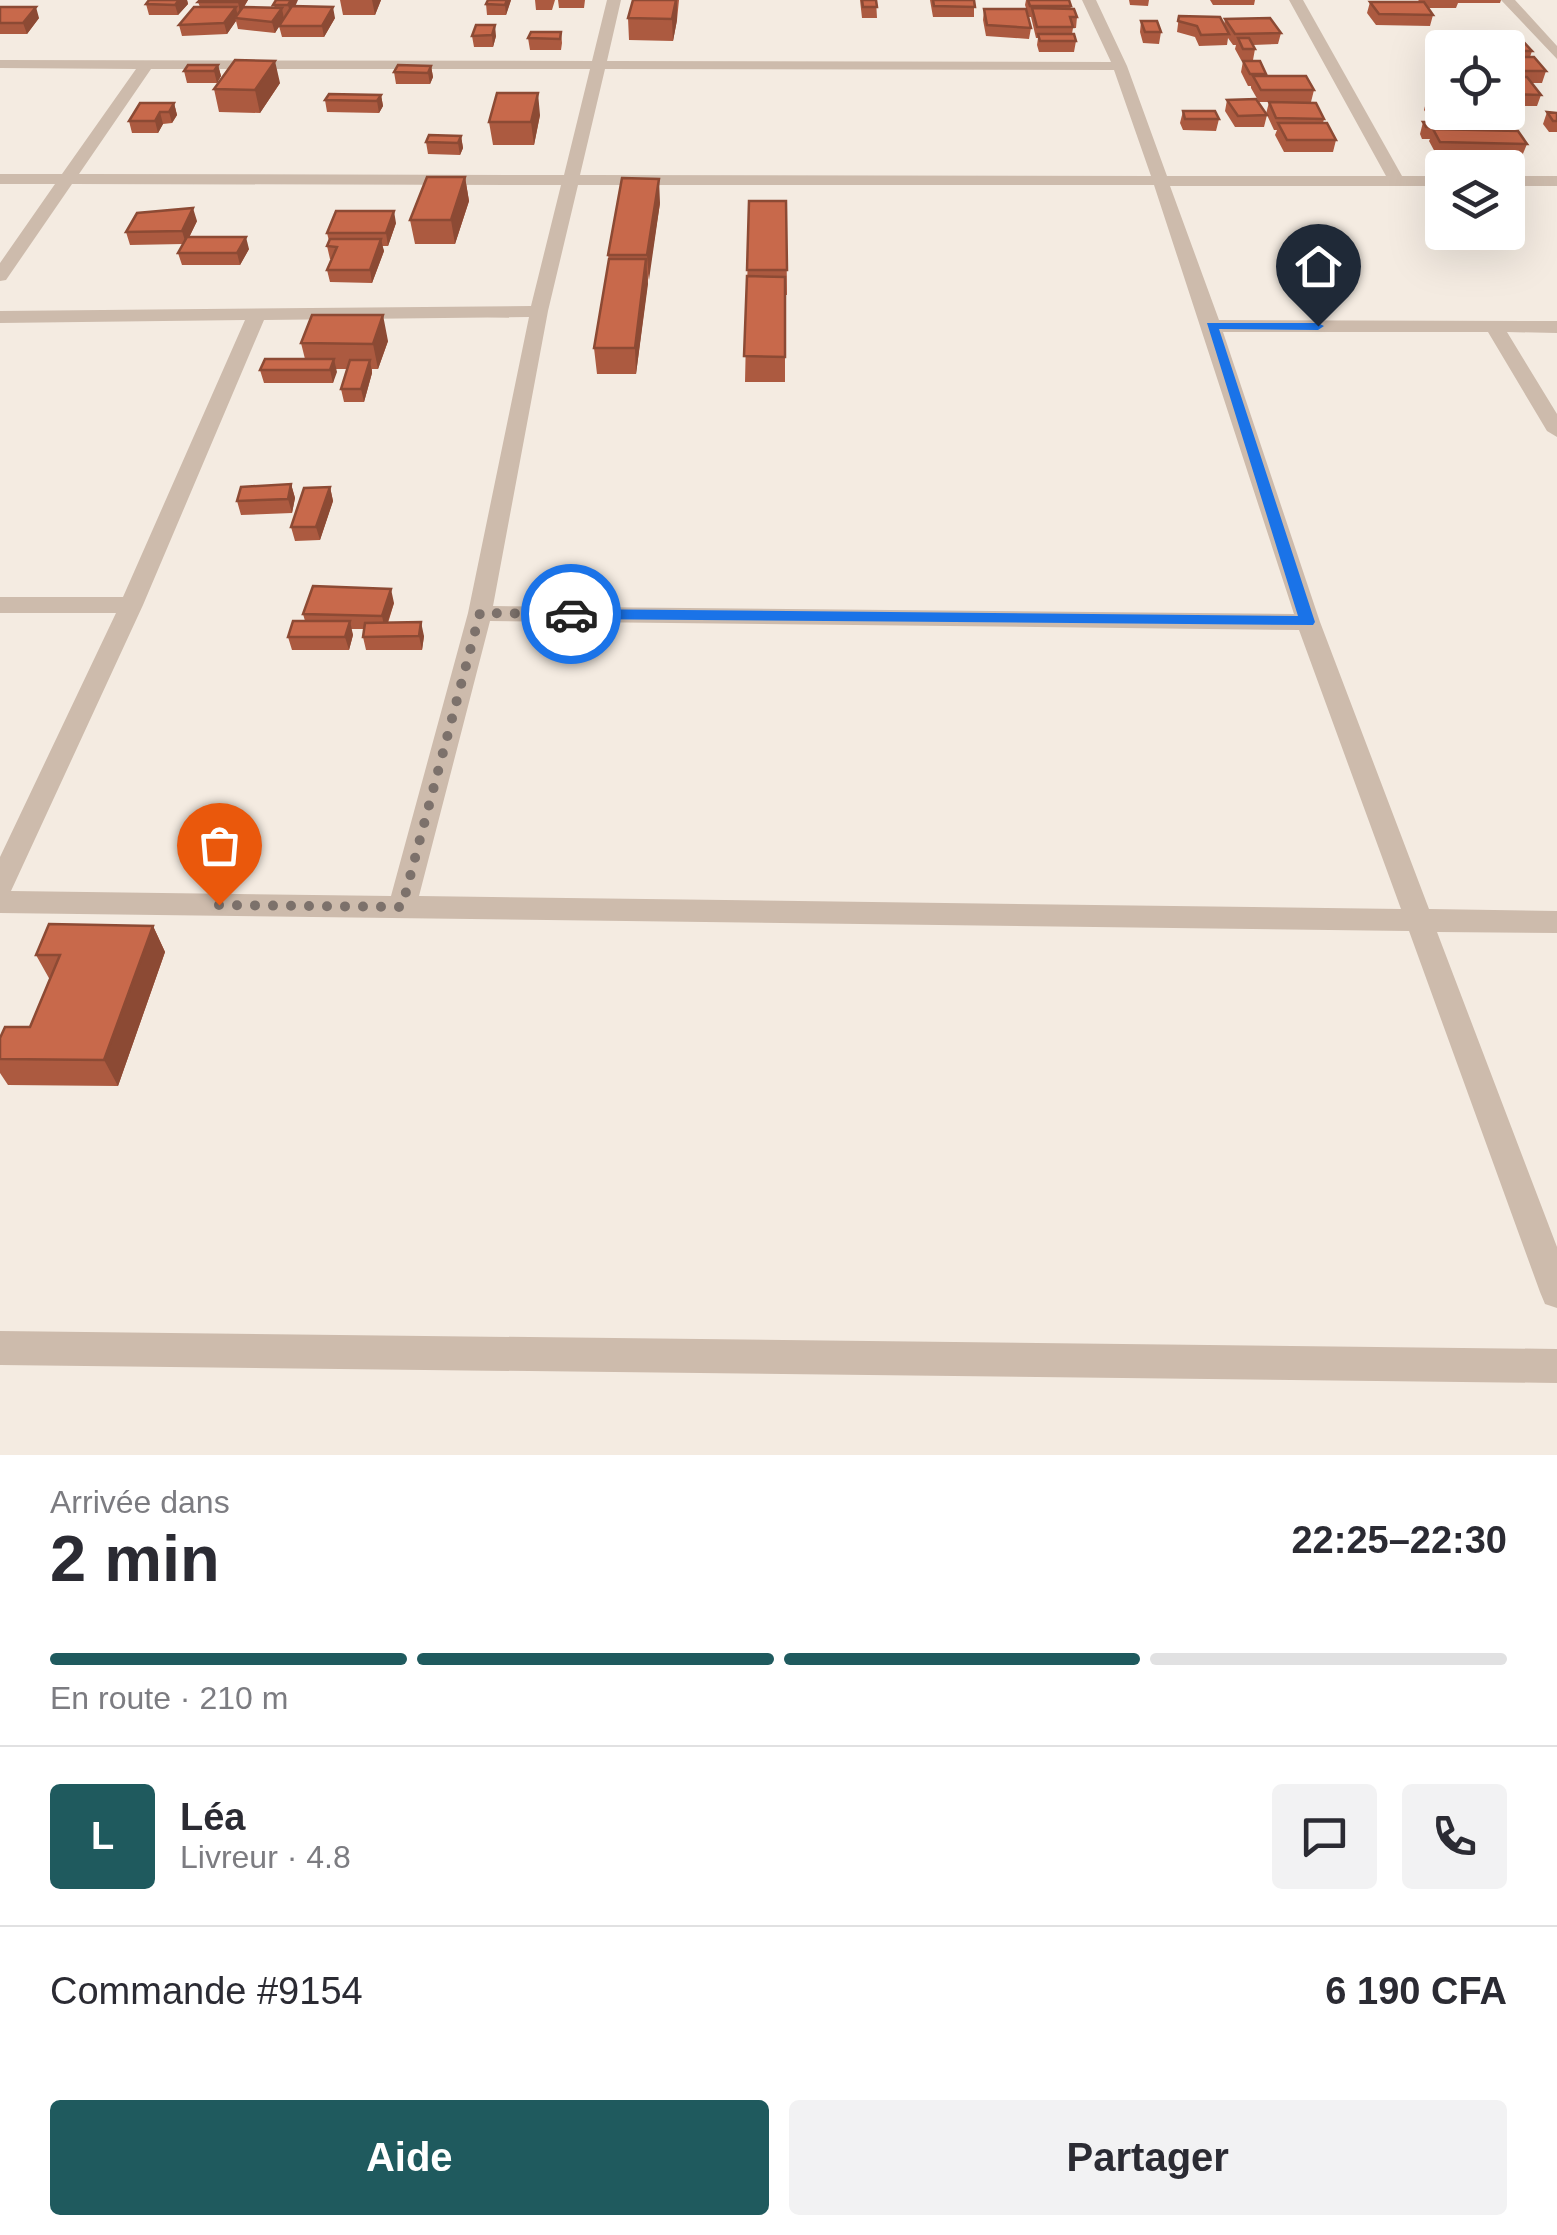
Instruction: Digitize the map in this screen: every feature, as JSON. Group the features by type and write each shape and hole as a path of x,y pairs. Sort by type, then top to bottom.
{"street":[{"path":"402,907 480,613 539,311 614,0"},
{"path":"1089,0 1120,66 1212,326 1308,622 1416,922 1557,1292"},
{"path":"1296,0 1397,180"},
{"path":"1508,0 1557,55"},
{"path":"0,64 1120,66"},
{"path":"0,276 146,65"},
{"path":"0,179 1425,181"},
{"path":"1525,181 1557,181"},
{"path":"0,317 539,311"},
{"path":"0,886 131,605 256,316"},
{"path":"1212,326 1557,327"},
{"path":"1495,328 1557,430"},
{"path":"0,605 131,605"},
{"path":"480,613 1308,622"},
{"path":"0,902 1557,922"},
{"path":"0,1348 1557,1366"}],"building":[{"path":"149,0 179,0 175,5 146,4"},
{"path":"200,0 239,0 198,2"},
{"path":"276,0 291,0 288,5 273,5"},
{"path":"488,0 507,0 505,5 486,4"},
{"path":"633,0 676,0 672,19 628,18"},
{"path":"862,0 876,0 877,7 863,7"},
{"path":"933,0 974,0 975,7 934,6"},
{"path":"1028,0 1069,0 1071,6 1030,6"},
{"path":"1370,2 1424,2 1433,15 1379,14"},
{"path":"292,6 333,7 322,26 279,26"},
{"path":"0,7 36,7 23,23 0,23"},
{"path":"194,7 236,7 224,23 179,25"},
{"path":"243,7 282,8 272,22 235,18"},
{"path":"1032,8 1074,9 1077,17 1070,17 1073,27 1037,27"},
{"path":"984,9 1026,9 1031,28 987,25"},
{"path":"1179,16 1220,17 1229,34 1201,35 1197,26 1178,21"},
{"path":"1270,18 1281,33 1235,34 1225,19"},
{"path":"1141,21 1157,21 1161,32 1145,32"},
{"path":"476,25 495,25 492,35 472,36"},
{"path":"531,32 561,32 560,39 528,38"},
{"path":"1038,34 1074,34 1076,41 1040,41"},
{"path":"1238,38 1249,38 1255,49 1243,49"},
{"path":"1525,57 1534,57 1546,71 1525,71"},
{"path":"235,60 275,61 255,90 214,89"},
{"path":"1243,61 1260,61 1266,74 1250,74"},
{"path":"188,65 218,65 214,71 184,71"},
{"path":"398,65 431,66 428,73 394,72"},
{"path":"1253,76 1306,76 1314,90 1261,90"},
{"path":"1525,77 1527,77 1541,95 1525,95"},
{"path":"497,93 538,93 531,122 489,122"},
{"path":"329,94 381,95 377,101 325,100"},
{"path":"1256,99 1267,115 1238,116 1227,100"},
{"path":"1269,102 1316,103 1324,119 1276,118"},
{"path":"140,103 174,103 169,112 160,112 155,121 129,121"},
{"path":"1183,111 1215,111 1219,119 1185,119"},
{"path":"1278,123 1327,123 1336,140 1287,140"},
{"path":"1434,130 1518,131 1527,144 1440,142"},
{"path":"429,135 461,136 458,143 426,142"},
{"path":"427,177 465,177 451,220 410,220"},
{"path":"622,178 659,179 647,255 608,255"},
{"path":"749,201 786,201 787,270 747,270"},
{"path":"193,208 182,231 126,232 137,213"},
{"path":"336,211 394,211 386,233 327,233"},
{"path":"187,237 246,237 237,253 178,253"},
{"path":"330,239 381,239 370,270 327,270 337,247 327,246"},
{"path":"609,259 646,259 635,348 594,348"},
{"path":"747,276 785,277 785,357 744,356"},
{"path":"312,315 383,315 373,344 301,343"},
{"path":"265,359 334,359 330,370 260,370"},
{"path":"350,360 370,360 361,389 341,389"},
{"path":"291,484 288,499 237,501 241,487"},
{"path":"330,487 316,527 291,527 304,488"},
{"path":"313,586 391,589 382,616 303,614"},
{"path":"293,621 350,621 345,637 288,637"},
{"path":"421,622 419,636 363,637 365,623"},
{"path":"49,924 153,926 104,1060 0,1059 0,1038 5,1027 30,1027 60,955 36,955"}],"way so far":[{"path":"219,905 402,907 480,613 571,614"}],"route":[{"path":"571,614 1308,622 1212,326 1318,326"}]}
